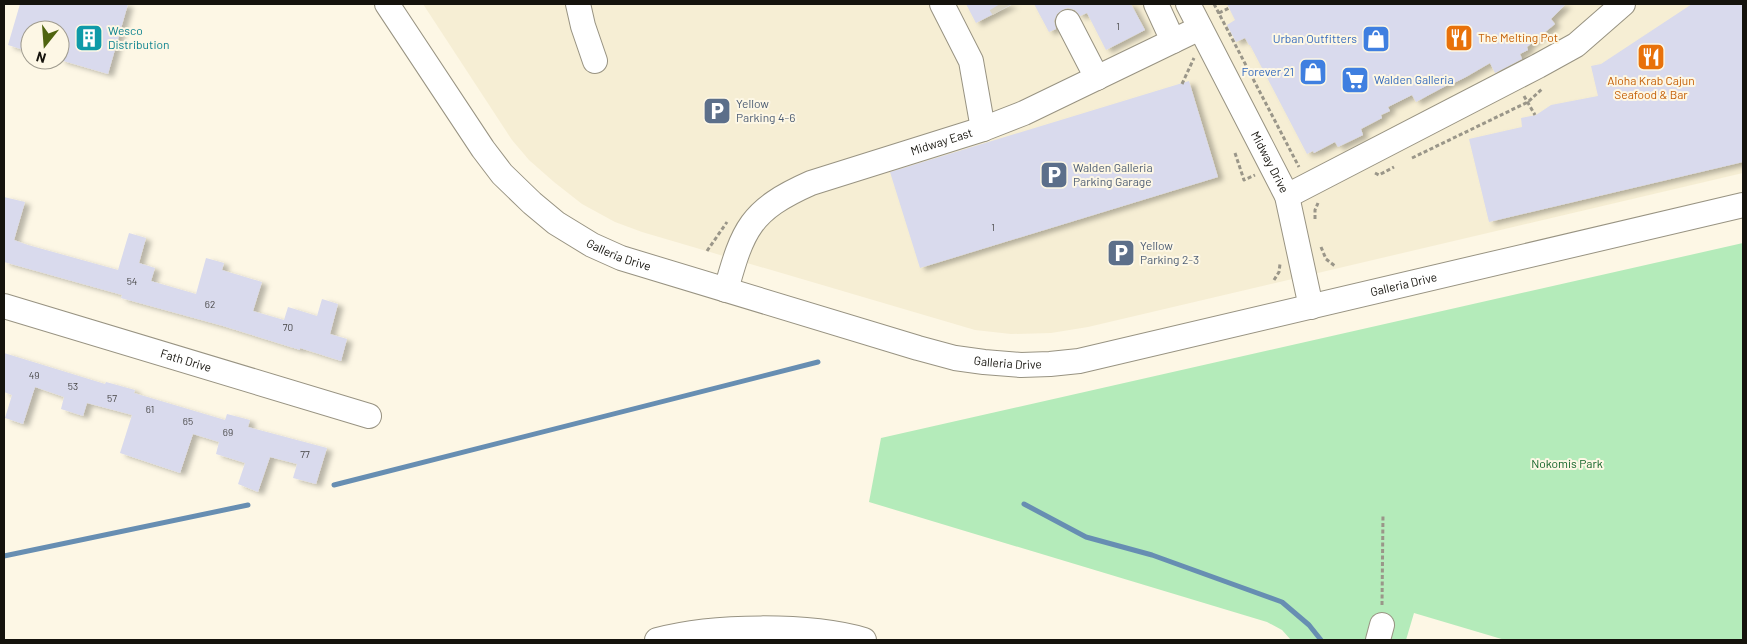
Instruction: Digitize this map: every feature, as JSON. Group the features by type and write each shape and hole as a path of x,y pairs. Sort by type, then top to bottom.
{"street":[{"name":"Galleria Drive","path":"387,4 483,149 502,174 556,223 620,258 955,358 1021,364 1079,361 1743,204"},
{"path":"578,4 582,26 596,61"},
{"path":"942,4 971,61 983,129"},
{"path":"1156,4 1173,41"},
{"name":"Midway Drive","path":"1188,4 1286,196 1311,307"},
{"path":"1286,196 1576,45 1623,4"},
{"path":"1068,22 1096,78"},
{"name":"Midway East","path":"726,290 741,240 764,210 785,194 811,183 983,129 1024,113 1200,28"},
{"name":"Fath Drive","path":"4,306 368,416"},
{"path":"657,640 695,632 747,629 799,630 851,636 864,640"}],"path":[{"path":"1214,4 1299,166 1298,173"},
{"path":"1219,13 1229,8"},
{"path":"1182,84 1195,56"},
{"path":"1523,95 1535,115"},
{"path":"1235,153 1244,180 1256,175 1260,181"},
{"path":"1314,198 1318,202 1314,214 1316,227"},
{"path":"1320,243 1324,256 1335,266"},
{"path":"1274,280 1280,268 1278,254"},
{"path":"1380,633 1383,514"}],"shaded area":[{"path":"423,4 1743,4 1743,173 1088,327 1051,333 1011,334 975,330 642,232 615,222 582,204 529,160 512,140"}],"green space":[{"name":"Nokomis Park","path":"1743,243 1743,640 1505,640 1414,613 1406,640 1291,640 1282,630 1267,622 869,502 881,438"}],"building":[{"name":"Wesco Distribution","path":"20,4 128,4 108,74 70,63 70,20 20,20 20,49 8,45"},
{"path":"966,4 1013,4 976,23"},
{"path":"1034,4 1131,4 1145,30 1106,50 1087,13 1080,16 1075,10 1068,8 1062,10 1057,14 1054,21 1056,29 1049,32"},
{"name":"Walden Galleria","path":"1227,4 1566,4 1551,19 1555,24 1527,47 1528,50 1520,54 1522,59 1495,73 1490,63 1416,102 1412,95 1388,107 1390,111 1381,115 1382,118 1361,129 1363,135 1338,147 1335,142 1314,153 1313,151 1307,154 1250,45 1245,38 1236,42 1227,25 1235,20"},
{"path":"1692,4 1743,4 1743,162 1489,222 1469,139 1522,127 1521,118 1536,115 1551,105 1598,96 1591,66 1601,64"},
{"name":"Walden Galleria Parking Garage","path":"1189,81 1218,177 920,268 890,172"},
{"path":"4,197 25,202 14,240 28,245 118,270 129,233 146,238 139,263 155,268 151,281 196,294 206,258 224,263 222,270 262,282 253,311 284,320 288,307 317,316 322,299 338,304 330,334 347,339 341,361 121,298 122,295 4,262"},
{"path":"4,353 105,384 106,382 135,390 134,393 225,420 227,414 250,420 248,427 327,448 316,484 293,478 297,464 270,457 258,492 238,484 245,463 216,454 219,442 193,434 180,473 120,453 132,415 87,403 83,416 61,409 64,397 35,387 23,424 5,418 12,395 4,392"}],"waterway":[{"path":"334,485 818,362"},
{"path":"1024,504 1086,537 1152,555 1282,602 1309,625 1321,640"},
{"path":"4,556 248,505"}],"tunnel":[{"path":"1000,4 1003,9"}],"place":[{"name":"Wesco Distribution","path":"89,38"},
{"name":"The Melting Pot","path":"1459,38"},
{"name":"Urban Outfitters","path":"1376,39"},
{"name":"Aloha Krab Cajun Seafood & Bar","path":"1651,57"},
{"name":"Forever 21","path":"1313,72"},
{"name":"Walden Galleria","path":"1355,80"},
{"name":"Yellow Parking 4-6","path":"717,111"},
{"name":"Walden Galleria Parking Garage","path":"1054,175"},
{"name":"Yellow Parking 2-3","path":"1121,253"}]}
